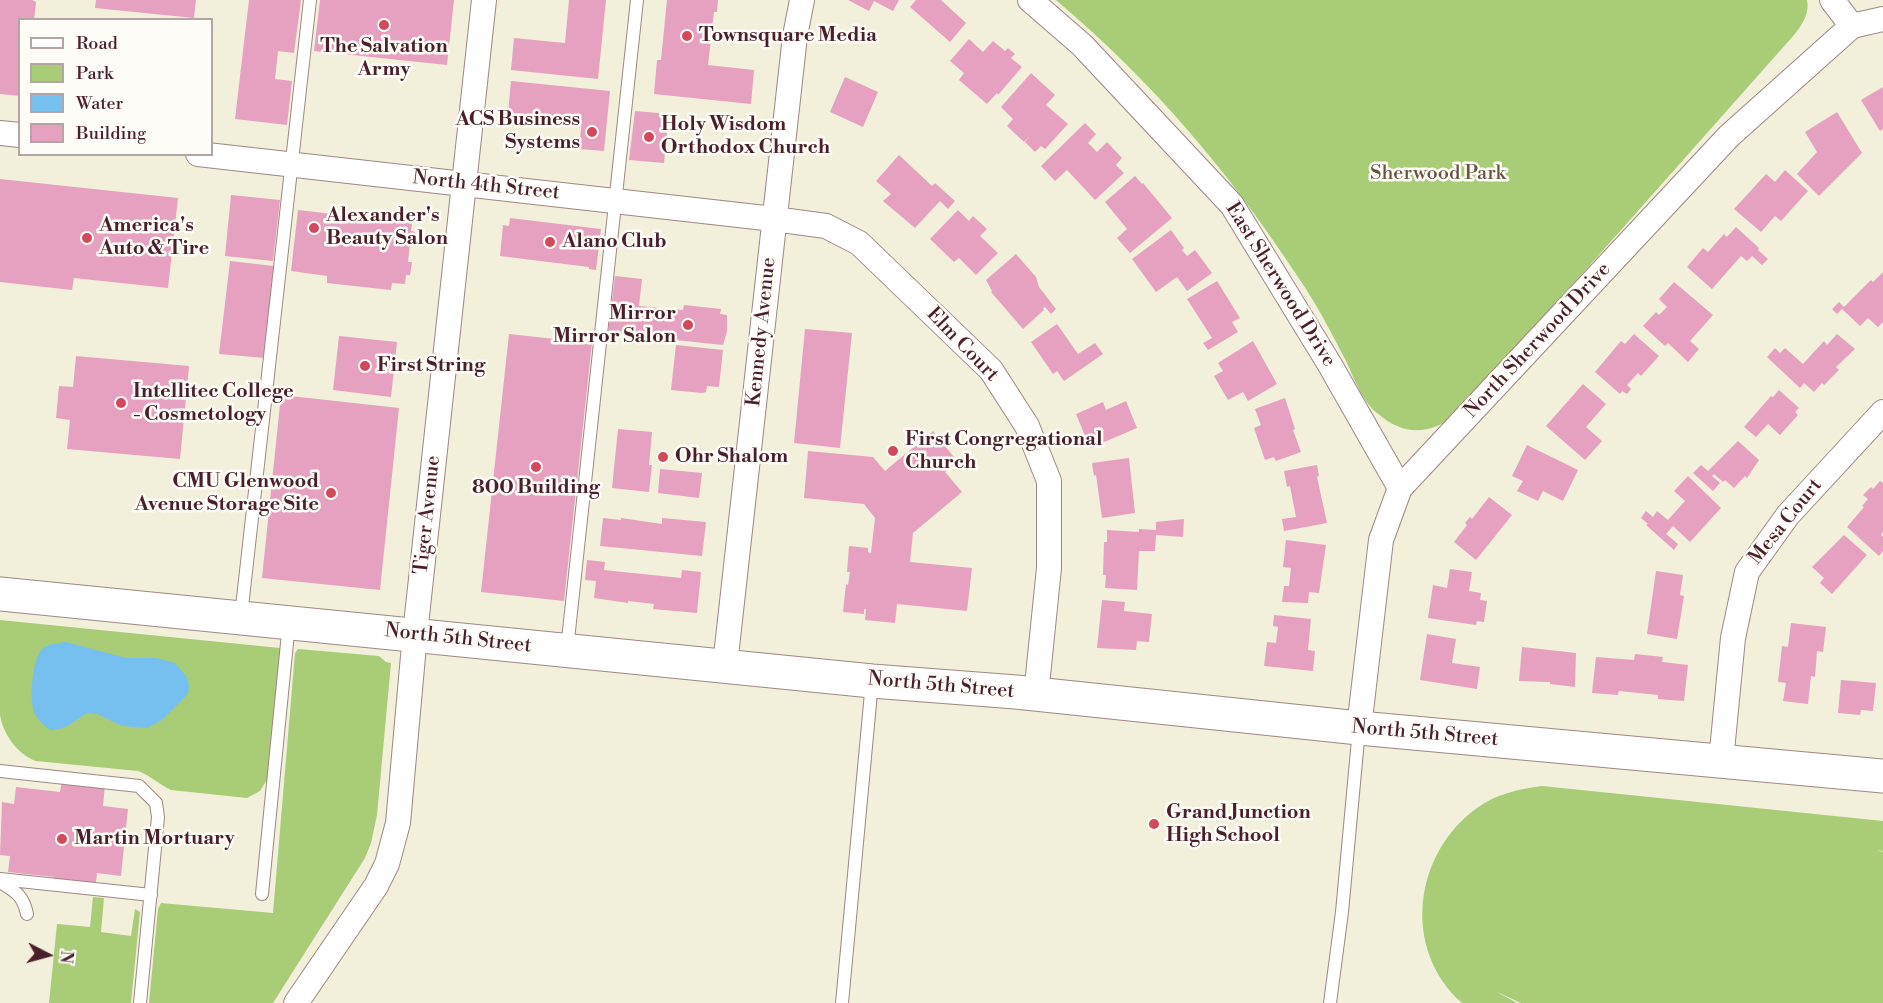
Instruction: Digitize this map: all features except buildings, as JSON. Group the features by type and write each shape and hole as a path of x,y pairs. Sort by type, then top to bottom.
{"street":[{"name":"Tiger Avenue","path":"296,1003 376,886 390,854 398,823 415,634 484,0"},
{"name":"Kennedy Avenue","path":"725,665 795,36 802,0"},
{"name":"East Sherwood Drive","path":"1030,0 1082,45 1232,205 1330,365 1400,488"},
{"path":"1832,0 1852,26 1883,20"},
{"name":"North Sherwood Drive","path":"1359,728 1381,540 1400,488 1729,136 1852,26"},
{"path":"0,133 18,135"},
{"name":"North 4th Street","path":"213,156 774,219"},
{"name":"Elm Court","path":"774,219 826,226 859,243 991,370 1027,426 1049,482 1049,568 1036,695"},
{"name":"Mesa Court","path":"1721,761 1733,638 1747,572 1788,515 1883,412"},
{"name":"North 5th Street","path":"0,594 872,681 1883,776"}],"lane":[{"path":"240,617 310,0"},
{"path":"567,649 637,0"},
{"path":"262,894 289,622"},
{"path":"842,1003 872,681"},
{"path":"1330,1003 1342,912 1359,728"},
{"path":"0,771 126,783 139,786 156,803 158,817 140,1003"},
{"path":"0,881 151,895"},
{"path":"0,881 16,891 24,900 27,914"}],"green space":[{"name":"Sherwood Park","path":"1056,0 1807,0 1808,5 1805,19 1794,35 1456,416 1435,427 1416,430 1397,426 1371,408 1312,299 1218,166 1126,64"},
{"path":"0,620 280,648 268,778 260,791 247,798 171,790 138,771 36,761 29,758 17,749 1,721"},
{"path":"298,649 379,656 391,663 377,815 365,858 273,1003 149,1003 158,909 161,903 273,913 295,653"},
{"path":"1542,786 1883,821 1883,851 1877,850 1883,852 1883,1003 1521,1003 1495,991 1517,1003 1462,1003 1443,981 1430,956 1423,929 1423,902 1428,875 1440,850 1456,827 1477,808 1508,793"},
{"path":"93,897 104,898 101,932 131,936 135,909 140,912 131,1003 49,1003 57,924 90,927"}],"water":[{"path":"66,642 126,658 156,658 175,663 186,676 189,685 188,693 162,720 147,728 122,726 97,714 87,713 65,727 50,730 39,719 32,706 34,669 43,648"}],"place":[{"name":"The Salvation Army","path":"384,25"},
{"name":"Townsquare Media","path":"687,36"},
{"name":"ACS Business Systems","path":"592,132"},
{"name":"Holy Wisdom Orthodox Church","path":"649,137"},
{"name":"Alexander's Beauty Salon","path":"314,228"},
{"name":"America's Auto & Tire","path":"87,238"},
{"name":"Alano Club","path":"550,242"},
{"name":"Mirror Mirror Salon","path":"688,325"},
{"name":"First String","path":"365,366"},
{"name":"Intellitec College - Cosmetology","path":"121,403"},
{"name":"First Congregational Church","path":"893,451"},
{"name":"Ohr Shalom","path":"663,457"},
{"name":"800 Building","path":"536,467"},
{"name":"CMU Glenwood Avenue Storage Site","path":"331,493"},
{"name":"Grand Junction High School","path":"1154,824"},
{"name":"Martin Mortuary","path":"62,839"}]}
